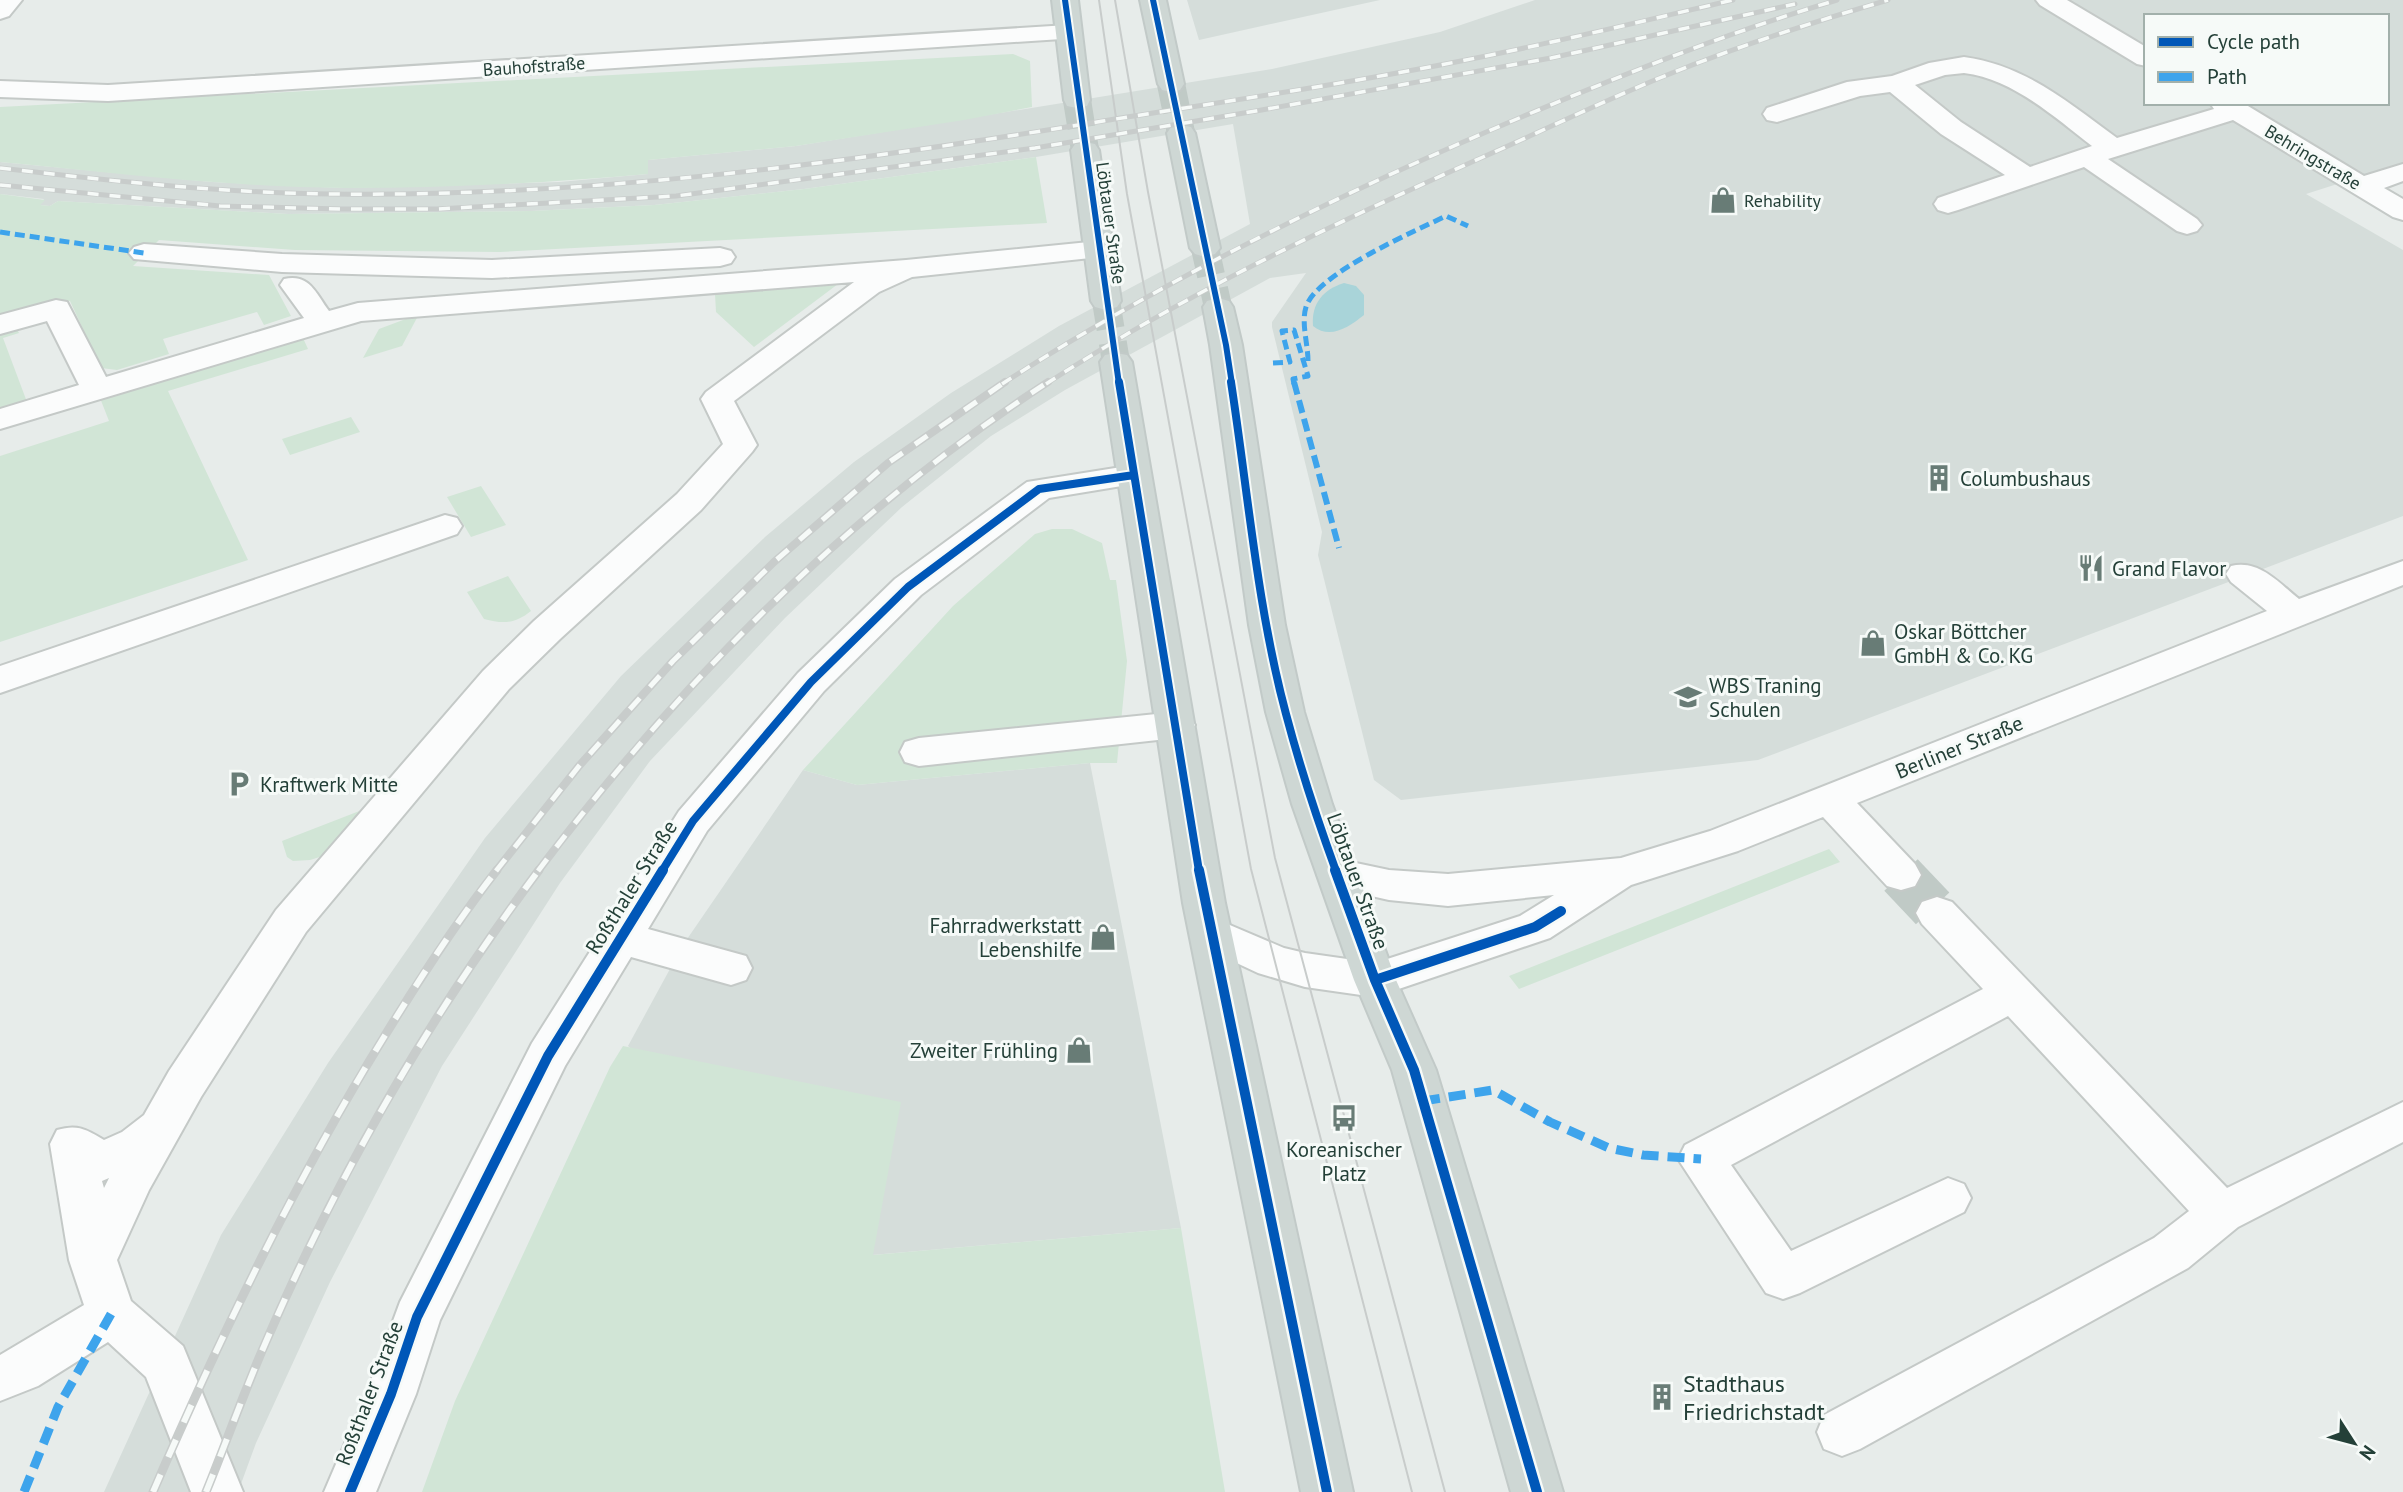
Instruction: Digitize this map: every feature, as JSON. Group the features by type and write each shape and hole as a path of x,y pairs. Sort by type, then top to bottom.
{"main road":[{"path":"1065,0 1077,100"},
{"path":"1153,0 1171,84"},
{"path":"1181,133 1205,248"},
{"name":"Löbtauer Straße","path":"1085,150 1107,301"},
{"name":"Löbtauer Straße","path":"1218,307 1226,345 1267,625 1280,687 1312,804 1375,980 1414,1070 1537,1492"},
{"path":"1116,362 1210,933 1327,1492"}],"street":[{"path":"0,11 9,0"},
{"path":"2049,0 2144,57"},
{"name":"Bauhofstraße","path":"0,89 107,93 1068,33"},
{"path":"1777,114 1856,88 1896,83 1965,65 2001,75 2034,91 2100,152 2187,225"},
{"path":"1896,83 1951,128 2027,177"},
{"path":"1948,204 2229,107"},
{"name":"Behringstraße","path":"2229,107 2403,211"},
{"path":"2361,186 2403,172"},
{"path":"144,253 282,263 492,268 851,251 998,237 1097,241"},
{"path":"0,419 358,312 906,269 1097,241"},
{"path":"93,1260 131,1180 185,1084 291,921 496,680 547,630 689,502 740,445 717,400 869,286 906,269"},
{"path":"295,285 322,322"},
{"path":"0,325 56,309 97,390"},
{"path":"338,350 352,330 388,309"},
{"name":"Roßthaler Straße","path":"350,1492 391,1394 417,1317 548,1056 692,821 811,682 908,587 1039,489 1134,475"},
{"path":"0,680 445,526"},
{"name":"Berliner Straße","path":"1337,874 1389,885 1448,890 1621,873 1724,841 1831,800 2021,721 2403,572"},
{"path":"2244,574 2294,614"},
{"path":"919,752 1176,725"},
{"path":"1831,800 1901,875"},
{"name":"Berliner Straße","path":"1210,933 1273,961 1306,970 1375,980 1535,927 1621,873"},
{"path":"1937,913 2221,1213"},
{"path":"620,938 731,968"},
{"path":"1948,1198 1783,1278 1701,1159 2013,993"},
{"path":"1842,1432 2171,1253 2221,1213 2403,1121"},
{"path":"161,1126 138,1146 100,1162 73,1144 93,1260 111,1314 165,1362 217,1492"},
{"path":"0,1378 20,1370 111,1314"}],"shaded area":[{"path":"1187,0 1380,0 1199,40"},
{"path":"1535,0 2403,0 2403,163 2306,194 2403,250 2403,516 1758,760 1401,800 1374,780 1318,555 1322,532 1272,327 1272,322 1306,273 1270,278 1065,390 991,436 902,507 785,618 650,761 560,883 442,1066 330,1282 256,1443 238,1492 104,1492 221,1235 328,1063 485,838 621,676 765,537 854,462 951,393 1059,326 1250,224 1233,124 1036,157 804,189 654,205 531,211 288,214 58,201 50,206 39,205 44,199 0,194 0,162 212,182 343,188 559,182 648,174 648,160 796,146 1272,69 1440,32"},
{"path":"1090,763 1181,1228 872,1255 628,1046 683,945 803,770 857,785"}],"green space":[{"path":"1013,54 1030,61 1032,107 796,146 648,160 648,174 497,184 345,188 216,182 0,162 0,107"},
{"path":"1036,157 1047,223 500,252 295,250 159,240 133,266 269,275 291,316 264,325 257,312 163,339 169,354 117,370 101,368 70,301 0,319 0,194 45,200 40,205 50,206 58,201 288,214 531,211 654,205 804,189"},
{"path":"838,284 754,347 716,312 715,294"},
{"path":"419,314 402,346 363,358 379,329"},
{"path":"14,324 19,333 3,338 27,402 0,411 0,329"},
{"path":"303,338 308,349 168,391 248,560 0,642 0,456 109,421 100,398"},
{"path":"351,417 360,432 290,455 282,439"},
{"path":"481,486 506,525 471,537 447,497"},
{"path":"1052,529 1072,529 1102,543 1110,580 1116,580 1127,661 1117,763 1090,763 857,785 803,770 953,606 1035,534"},
{"path":"508,576 531,611 509,622 484,619 467,592"},
{"path":"362,810 326,855 293,861 287,857 282,841"},
{"path":"1829,849 1840,862 1519,989 1509,976"},
{"path":"623,1046 901,1102 873,1255 1181,1228 1225,1492 422,1492 455,1401 610,1067"}],"water":[{"path":"1344,283 1356,286 1364,295 1364,315 1352,324 1333,332 1319,330 1313,326 1313,318 1320,298 1330,289"}],"tunnel":[{"path":"1171,84 1181,133"},
{"path":"1077,100 1085,150"},
{"path":"1205,248 1218,307"},
{"path":"1106,301 1116,362"},
{"path":"1901,875 1937,913"}],"tram line":[{"path":"1099,0 1127,194 1251,869 1412,1492"},
{"path":"1115,0 1148,192 1275,858 1445,1492"}],"railway":[{"path":"0,168 208,189 333,194 527,190 720,174 912,151 1336,84 1508,51 1733,0"},
{"path":"1003,383 1192,272 1390,175 1640,69 1718,39 1837,0"},
{"path":"1046,384 1205,290 1427,182 1667,75 1776,35 1888,0"},
{"path":"0,185 220,206 340,209 437,209 676,196 1035,148 1256,111 1551,58 1795,4"},
{"path":"538,871 650,732 772,604 836,544 904,487 974,433 1048,382"},
{"path":"496,871 579,766 673,661 774,562 888,463 1003,383"},
{"path":"153,1492 205,1375 289,1204 351,1092 411,994 452,931 497,870"},
{"path":"206,1492 265,1344 355,1159 423,1040 460,982 539,870"}],"marked path":[{"path":"1308,361 1306,306 1312,295 1326,282 1367,256 1446,216 1468,226"},
{"path":"0,232 144,253"},
{"path":"1273,363 1290,362 1282,331 1294,330 1308,376 1293,379 1339,548"},
{"path":"1423,1101 1493,1090 1550,1122 1609,1148 1643,1155 1701,1159"},
{"path":"24,1492 58,1407 111,1314"}],"cycle path":[{"path":"1065,0 1106,301 1204,903 1327,1492"},
{"path":"1153,0 1226,345 1267,625 1285,712 1312,804 1375,980 1414,1070 1537,1492"},
{"path":"350,1492 391,1394 417,1317 548,1056 693,821 811,682 908,587 1039,489 1134,475"},
{"path":"1375,980 1535,927 1561,911"}],"place":[{"name":"Rehability","path":"1723,200"},
{"name":"Columbushaus","path":"1939,478"},
{"name":"Grand Flavor","path":"2091,568"},
{"name":"Oskar Böttcher GmbH & Co. KG","path":"1873,643"},
{"name":"WBS Traning Schulen","path":"1688,697"},
{"name":"Kraftwerk Mitte","path":"239,784"},
{"name":"Fahrradwerkstatt Lebenshilfe","path":"1103,937"},
{"name":"Zweiter Frühling","path":"1079,1050"},
{"name":"Koreanischer Platz","path":"1344,1118"},
{"name":"Stadthaus Friedrichstadt","path":"1662,1397"}]}
